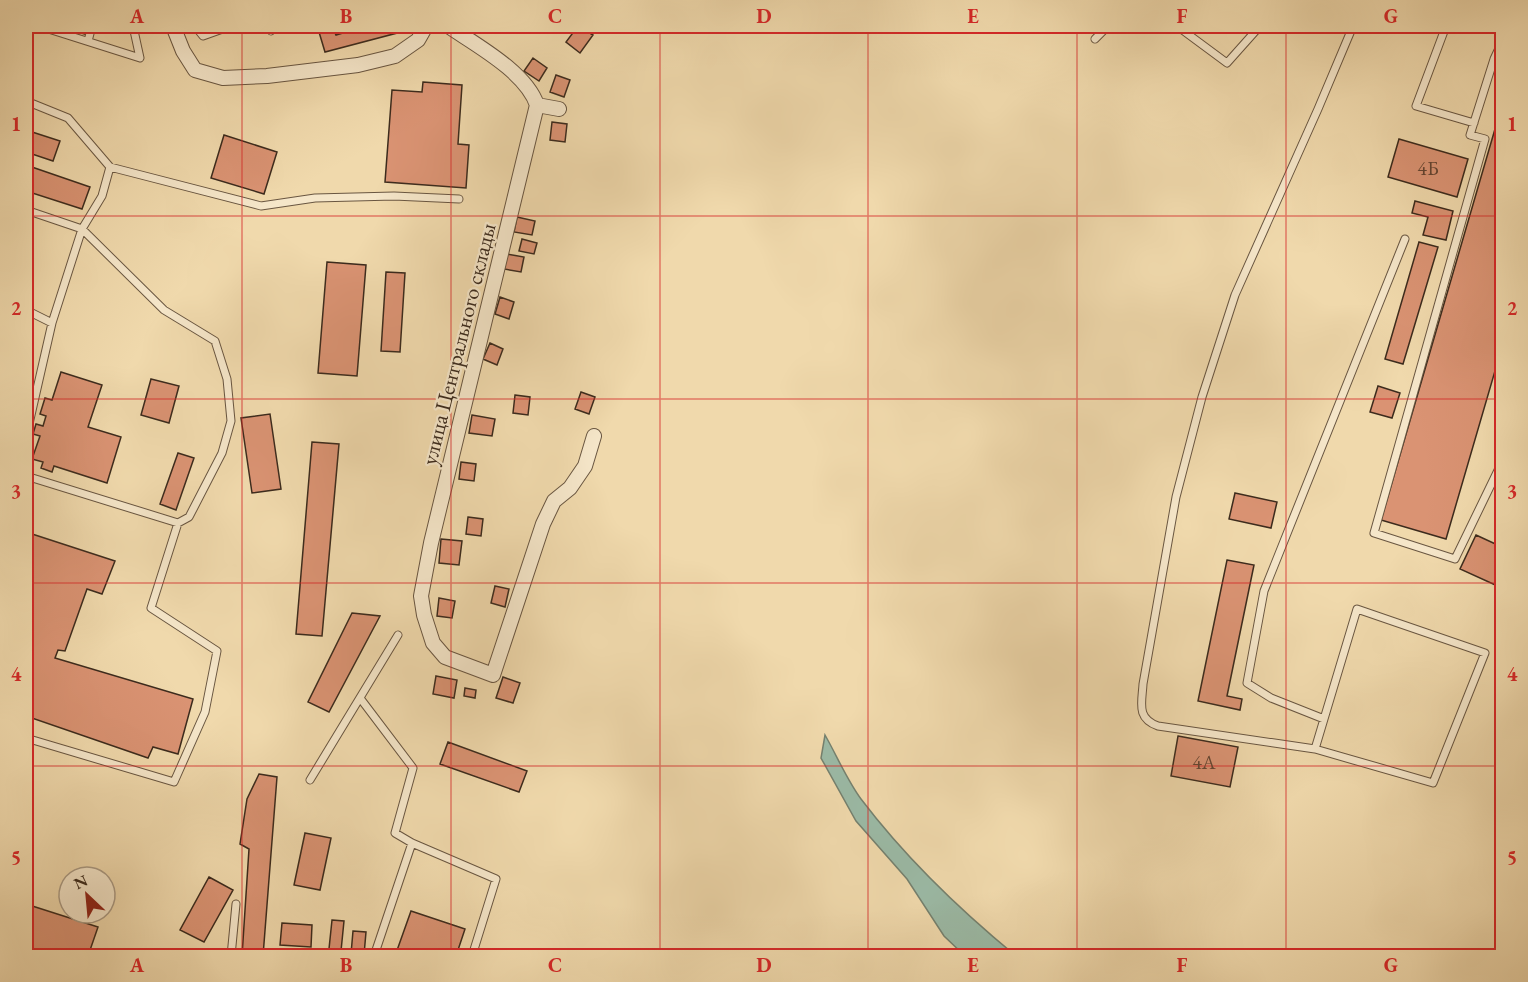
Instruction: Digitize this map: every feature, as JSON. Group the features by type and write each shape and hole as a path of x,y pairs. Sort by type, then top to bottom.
{"street":[{"path":"173,26 183,51 195,70 223,78 267,76 358,65 395,56 418,40 426,26"},
{"path":"452,28 517,74 527,85 537,105 560,110"},
{"name":"улица Центрального склады","path":"537,105 431,543 421,596 433,643 445,657 493,675 543,524 554,501 570,488 585,466 594,436"}],"lane":[{"path":"39,26 56,28 87,41 140,58 133,26"},
{"path":"87,41 92,26"},
{"path":"195,26 203,36 231,26"},
{"path":"452,28 515,26"},
{"path":"1095,39 1108,26"},
{"path":"1177,26 1227,63 1260,26"},
{"path":"1315,749 1357,609 1485,653 1433,783 1315,749 1158,726 1143,717 1143,684 1176,497 1202,397 1235,295 1353,26"},
{"path":"1446,26 1416,106 1474,123"},
{"path":"1487,26 1503,30"},
{"path":"1503,42 1494,59 1470,135 1485,139 1374,533 1455,559 1503,462"},
{"path":"26,101 68,118 110,167 261,206 315,198 394,196 459,199"},
{"path":"26,437 52,323 82,229 102,196 110,167"},
{"path":"26,210 82,229 164,310 215,341 227,379 231,421 222,453 189,517 178,523 151,608 217,651 205,712 174,782 26,738"},
{"path":"1324,719 1271,698 1247,682 1264,591 1405,239"},
{"path":"26,310 52,323"},
{"path":"26,476 178,523"},
{"path":"310,780 398,635"},
{"path":"360,698 413,768 395,833 412,843 496,879 472,957"},
{"path":"374,957 412,843"},
{"path":"231,957 236,904"}],"shaded area":[{"path":"825,735 856,792 896,842 974,920 1016,956 965,956 944,936 907,879 856,821 821,758"}],"building":[{"path":"63,26 88,26 85,34 62,28"},
{"path":"366,26 405,26 401,32 325,52 319,32 333,29 336,35"},
{"path":"578,26 593,35 580,53 566,42"},
{"path":"533,58 547,68 539,81 524,71"},
{"path":"556,75 570,80 564,97 550,92"},
{"path":"423,82 462,85 458,144 469,145 466,188 385,182 392,90 422,92"},
{"path":"1502,105 1502,347 1446,539 1381,520"},
{"path":"552,122 567,124 565,142 550,140"},
{"path":"26,130 60,141 53,161 26,152"},
{"path":"224,135 277,152 264,194 211,178"},
{"path":"1399,139 1468,159 1457,197 1388,177"},
{"path":"26,165 90,187 82,209 26,191"},
{"path":"1415,201 1453,211 1446,240 1423,235 1428,217 1412,213"},
{"path":"517,217 535,221 532,235 514,232"},
{"path":"522,239 537,243 534,254 519,251"},
{"path":"1419,242 1438,247 1403,364 1385,359"},
{"path":"507,254 524,257 521,272 504,269"},
{"path":"327,262 366,265 357,376 318,373"},
{"path":"386,272 405,273 400,352 381,351"},
{"path":"500,297 514,302 509,319 495,314"},
{"path":"490,343 503,349 497,365 483,359"},
{"path":"61,372 102,385 88,427 121,437 107,483 54,466 52,472 41,468 43,462 32,459 40,436 33,434 36,424 43,426 46,416 40,414 45,398 52,400"},
{"path":"151,379 179,386 169,423 141,415"},
{"path":"1378,386 1400,393 1392,418 1370,412"},
{"path":"581,392 595,397 589,414 575,409"},
{"path":"515,395 530,397 528,415 513,413"},
{"path":"26,404 31,406 26,422"},
{"path":"270,414 281,489 252,493 241,418"},
{"path":"472,415 495,419 492,436 469,433"},
{"path":"312,442 339,444 322,636 296,634"},
{"path":"178,453 194,458 176,510 160,504"},
{"path":"461,462 476,464 474,481 459,479"},
{"path":"1235,493 1277,502 1271,528 1229,519"},
{"path":"468,517 483,519 481,536 466,534"},
{"path":"26,532 115,561 102,594 87,589 65,651 58,650 55,658 193,699 178,754 153,747 148,758 26,716 26,668 33,647 26,645"},
{"path":"1476,535 1502,547 1502,588 1460,569"},
{"path":"441,539 462,541 459,565 439,563"},
{"path":"1227,560 1254,565 1227,696 1242,699 1240,710 1198,701"},
{"path":"495,586 509,589 505,607 491,603"},
{"path":"439,598 455,601 452,618 437,616"},
{"path":"352,613 380,616 329,712 308,702"},
{"path":"436,676 457,680 454,698 433,694"},
{"path":"503,677 520,683 513,703 496,698"},
{"path":"465,688 476,690 475,698 464,696"},
{"path":"1178,736 1238,747 1230,787 1171,776"},
{"path":"448,742 527,771 519,792 440,764"},
{"path":"259,774 277,777 263,956 242,956 249,849 240,844 247,799"},
{"path":"305,833 331,838 320,890 294,885"},
{"path":"209,877 233,890 204,942 180,930"},
{"path":"26,904 57,914 57,925 98,927 88,956 26,956"},
{"path":"411,911 465,929 456,956 395,956"},
{"path":"332,920 344,921 341,951 329,949"},
{"path":"282,923 312,925 311,947 280,945"},
{"path":"353,931 366,932 364,955 351,954"},
{"path":"170,950 182,956 167,956"}]}
